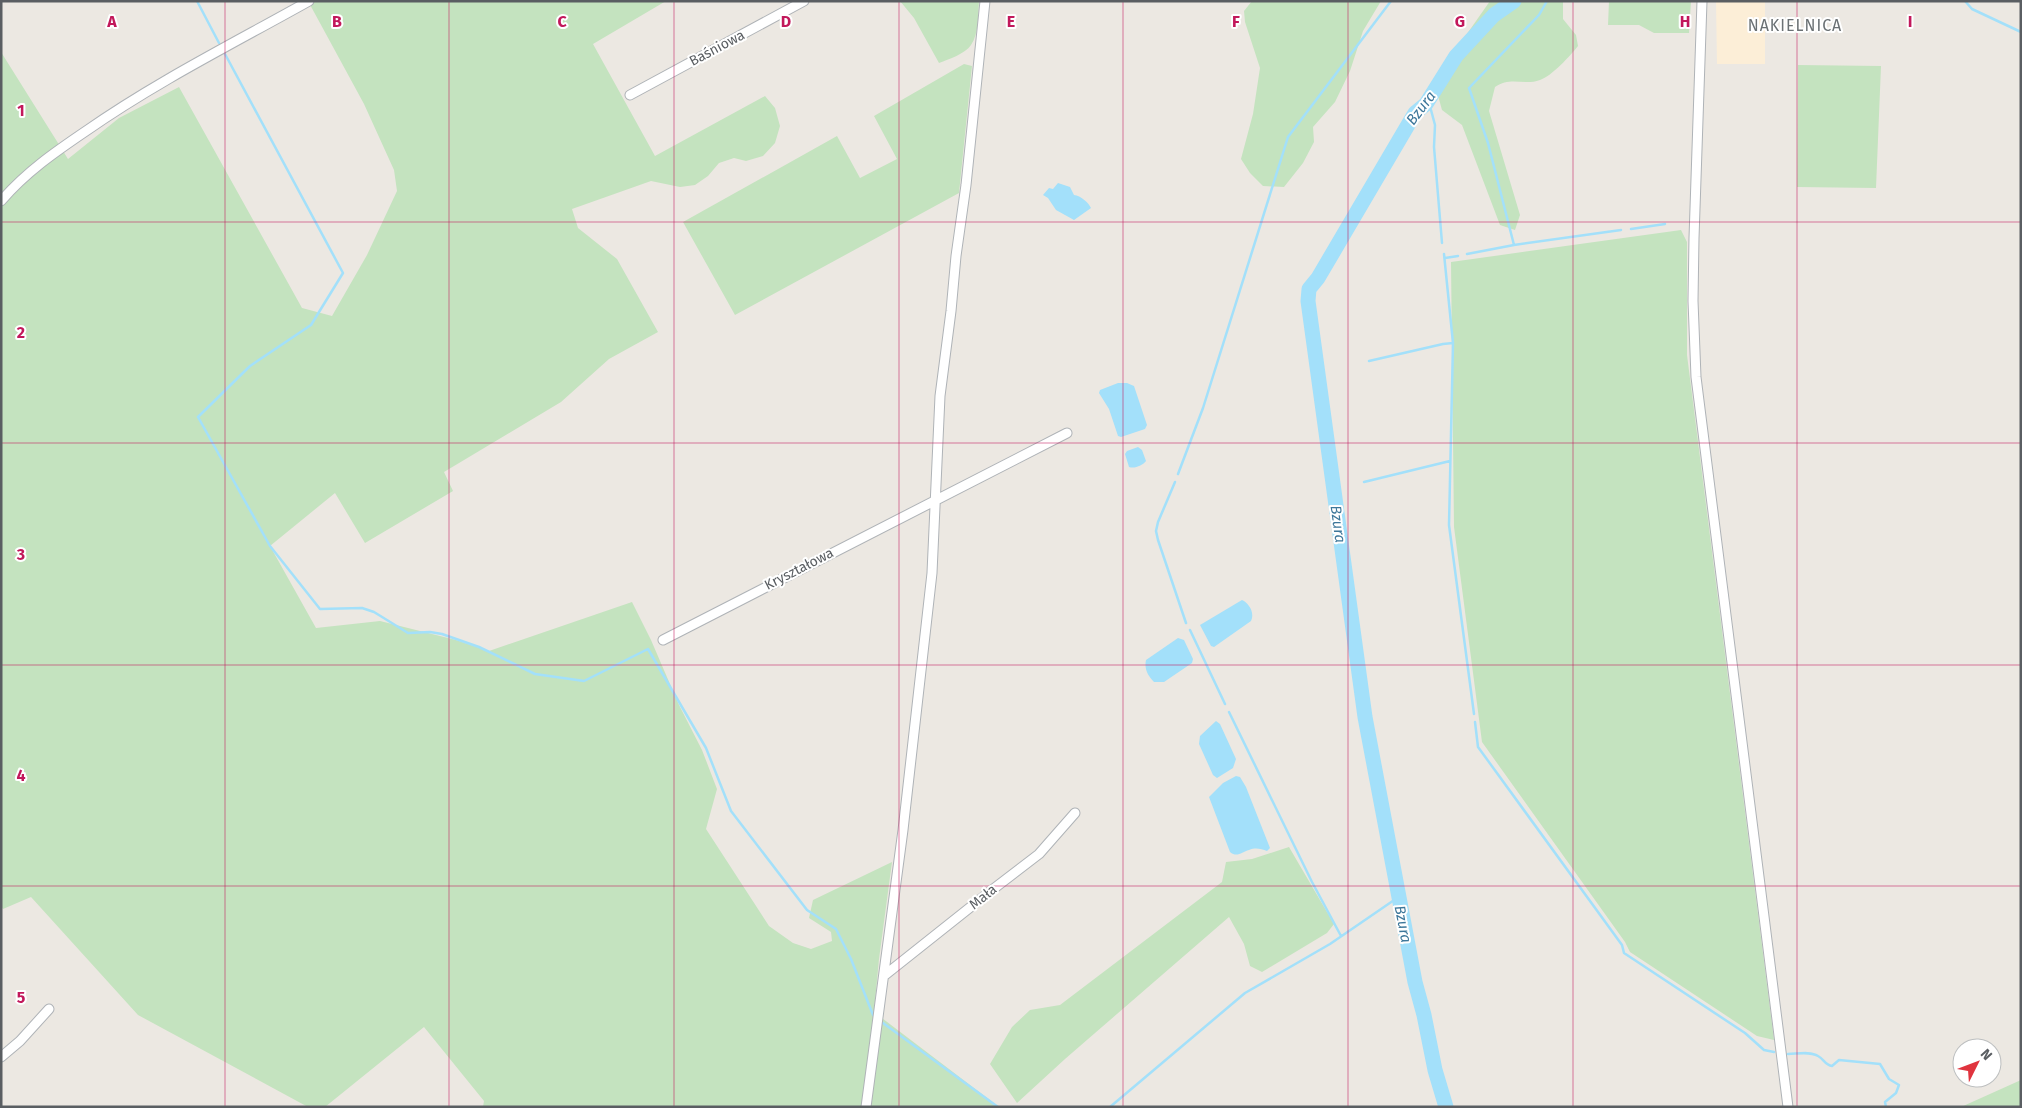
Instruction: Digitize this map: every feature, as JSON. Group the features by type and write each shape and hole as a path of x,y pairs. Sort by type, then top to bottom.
{"street":[{"path":"1,201 23,177 47,157 116,110 309,1"},
{"name":"Baśniowa","path":"630,96 804,1"},
{"path":"866,1107 885,975 932,573 940,396 967,175 985,1"},
{"path":"1702,1 1694,238 1693,301 1696,368 1788,1107"},
{"name":"Kryształowa","path":"663,640 1068,433"},
{"name":"Mała","path":"885,975 1039,854 1075,813"},
{"path":"1,1057 20,1041 49,1009"}],"shaded area":[{"path":"1716,1 1765,1 1765,64 1717,64"}],"green space":[{"path":"308,1 666,1 593,44 655,156 765,96 775,108 780,126 775,143 763,156 746,161 734,158 719,163 708,176 695,185 680,187 651,181 572,209 578,228 617,259 658,332 609,359 561,402 444,472 453,491 365,543 335,493 270,546 316,628 380,621 456,640 489,651 632,602 651,640 679,705 702,750 717,789 706,829 769,926 793,943 811,949 832,941 831,932 809,918 813,900 892,862 874,1012 999,1107 483,1107 484,1101 424,1027 325,1107 308,1107 138,1015 31,897 3,909 1,906 1,52 68,159 119,118 179,87 302,308 332,316 367,255 397,191 394,170 364,104"},
{"path":"900,1 979,1 977,30 974,40 961,54 939,63 914,18"},
{"path":"1252,1 1381,1 1363,31 1350,71 1335,102 1313,127 1314,142 1303,163 1284,187 1263,186 1250,173 1241,159 1253,114 1260,68 1245,22 1244,11"},
{"path":"1490,1 1563,1 1563,19 1576,35 1578,46 1545,78 1534,82 1507,82 1495,87 1489,111 1520,215 1515,230 1500,225 1462,125 1442,110 1434,81"},
{"path":"1609,1 1691,1 1689,33 1654,33 1639,25 1608,25"},
{"path":"964,64 972,66 959,193 735,315 683,222 837,136 860,178 897,159 874,116"},
{"path":"1798,65 1881,66 1876,188 1797,187"},
{"path":"1681,230 1687,242 1687,355 1774,1040 1757,1036 1630,952 1625,942 1482,742 1454,527 1451,262"},
{"path":"1289,847 1334,924 1327,933 1262,972 1250,966 1244,944 1229,917 1017,1103 990,1064 1012,1027 1030,1010 1060,1005 1222,882 1226,862 1252,859"},
{"path":"2021,1080 2021,1107 1961,1107"}],"water":[{"path":"1058,183 1070,187 1074,195 1084,200 1091,208 1074,220 1056,210 1048,198 1043,195 1049,188 1053,189"},
{"path":"1118,383 1127,383 1134,386 1147,425 1145,429 1121,437 1118,436 1109,409 1099,393 1100,390"},
{"path":"1138,447 1142,450 1146,461 1139,466 1129,467 1125,454 1127,451"},
{"path":"1242,600 1251,609 1251,621 1214,647 1211,646 1200,625"},
{"path":"1178,638 1184,640 1193,659 1192,663 1164,682 1154,682 1147,672 1146,660"},
{"path":"1216,721 1220,724 1236,759 1233,768 1217,778 1213,775 1199,744 1200,736"},
{"path":"1236,776 1240,777 1246,787 1270,848 1267,851 1256,848 1237,855 1230,852 1209,797 1223,783"}],"waterway":[{"path":"197,1 219,43"},
{"path":"1178,474 1203,408 1288,137 1391,1"},
{"name":"Bzura","path":"1446,1107 1435,1070 1415,982 1365,717 1308,301 1309,289 1318,278 1415,113 1426,104 1456,56 1494,15 1514,1"},
{"path":"1514,245 1488,143 1469,88 1539,15 1547,1"},
{"path":"1965,1 1972,9 2021,32"},
{"path":"225,54 343,273 311,325 250,366 198,417 270,546 320,609 362,608 374,612 408,633 430,632 442,634 479,647 535,674 584,681 648,649 706,748 731,811 807,910 836,929 851,959 873,1015"},
{"path":"1426,104 1431,110 1435,125 1434,147 1442,243"},
{"path":"1631,229 1665,224"},
{"path":"1467,254 1514,245 1621,230"},
{"path":"1444,254 1453,343 1449,525 1474,714"},
{"path":"1445,258 1458,256"},
{"path":"1369,361 1453,343"},
{"path":"1364,482 1450,461"},
{"path":"1175,482 1156,531 1186,623"},
{"path":"1190,630 1225,704"},
{"path":"1229,712 1312,882 1341,936"},
{"path":"1475,722 1478,747 1622,945 1624,953 1745,1033 1764,1050 1774,1052"},
{"path":"1110,1107 1245,993 1330,944 1400,896"},
{"path":"883,1023 998,1107"},
{"path":"1788,1054 1815,1054 1832,1066 1839,1060 1880,1064 1889,1079 1899,1085 1896,1093 1885,1102 1886,1107"}],"district":[{"name":"NAKIELNICA","path":"1795,25"}]}
